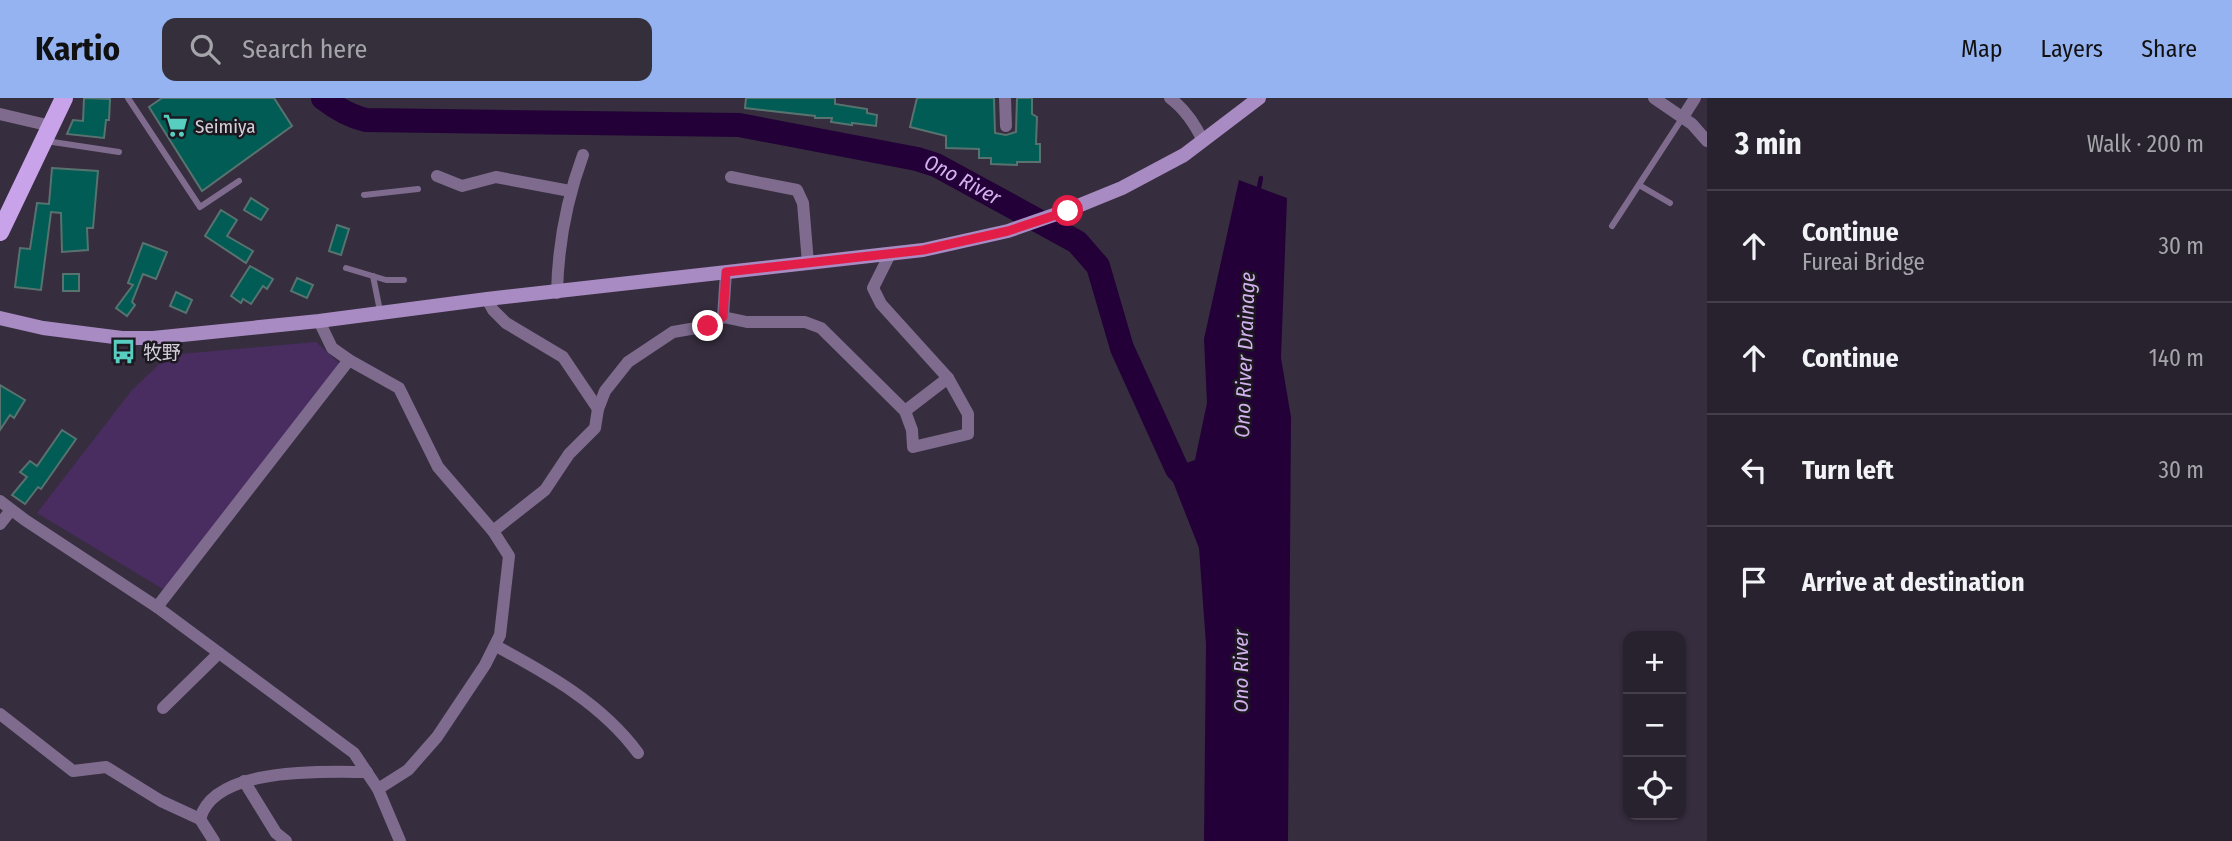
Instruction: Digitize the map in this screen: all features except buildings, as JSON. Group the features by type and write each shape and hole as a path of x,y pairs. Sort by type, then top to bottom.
{"main road":[{"path":"0,232 64,98"}],"street":[{"path":"1005,98 1006,125"},
{"path":"1170,98 1181,106 1193,121 1203,141"},
{"path":"0,318 43,328 122,338 153,338 923,250 1008,231 1068,211 1122,188 1174,161 1259,98"},
{"path":"1654,98 1692,124 1707,141"},
{"path":"1683,117 1695,98"},
{"path":"0,114 48,134"},
{"path":"557,293 558,257 570,191 583,155"},
{"path":"437,176 462,186 496,177 570,191"},
{"path":"731,177 797,190 803,203 808,263"},
{"path":"493,531 545,490 569,454 595,428 605,391 628,362 673,332 708,326 723,317 747,322 805,322 821,328 905,411 912,430 913,447 968,434 968,414 948,379 881,304 873,288 890,254"},
{"path":"723,317 726,272"},
{"path":"487,299 493,310 506,323 563,357 598,409"},
{"path":"319,321 332,348 399,388 438,467 493,531 509,556 500,635 496,646 437,737 408,770 378,789"},
{"path":"157,607 349,360"},
{"path":"905,411 948,379"},
{"path":"0,501 157,607 354,753 378,789 400,841"},
{"path":"0,524 11,510"},
{"path":"496,646 553,677 622,730 638,752"},
{"path":"163,708 219,653"},
{"path":"0,714 73,771 106,767 161,802 200,819 214,841"},
{"path":"200,819 203,810 217,794 244,781 285,774 367,772"},
{"path":"244,781 276,832 286,841"}],"lane":[{"path":"128,98 200,207 239,181"},
{"path":"1612,226 1683,117"},
{"path":"48,134 119,152"},
{"path":"1639,185 1670,203"},
{"path":"364,195 418,189"},
{"path":"346,268 386,280 404,280"},
{"path":"373,276 381,313"}],"shaded area":[{"path":"316,342 341,365 166,591 37,513 132,390 169,355"}],"water":[{"path":"1239,180 1287,198 1281,358 1291,417 1288,841 1204,841 1206,644 1199,548 1168,469 1195,460 1207,403 1204,339"}],"waterway":[{"name":"Ono River","path":"323,98 343,112 366,120 739,125 936,165 1077,242 1098,266 1122,348 1177,469 1198,490"},
{"name":"Ono River Drainage","path":"1258,192 1261,178"}],"place":[{"name":"Seimiya","path":"175,126"},
{"name":"牧野","path":"123,352"}],"route":[{"path":"708,326 723,317 726,272 923,250 1008,231 1068,211"}]}
